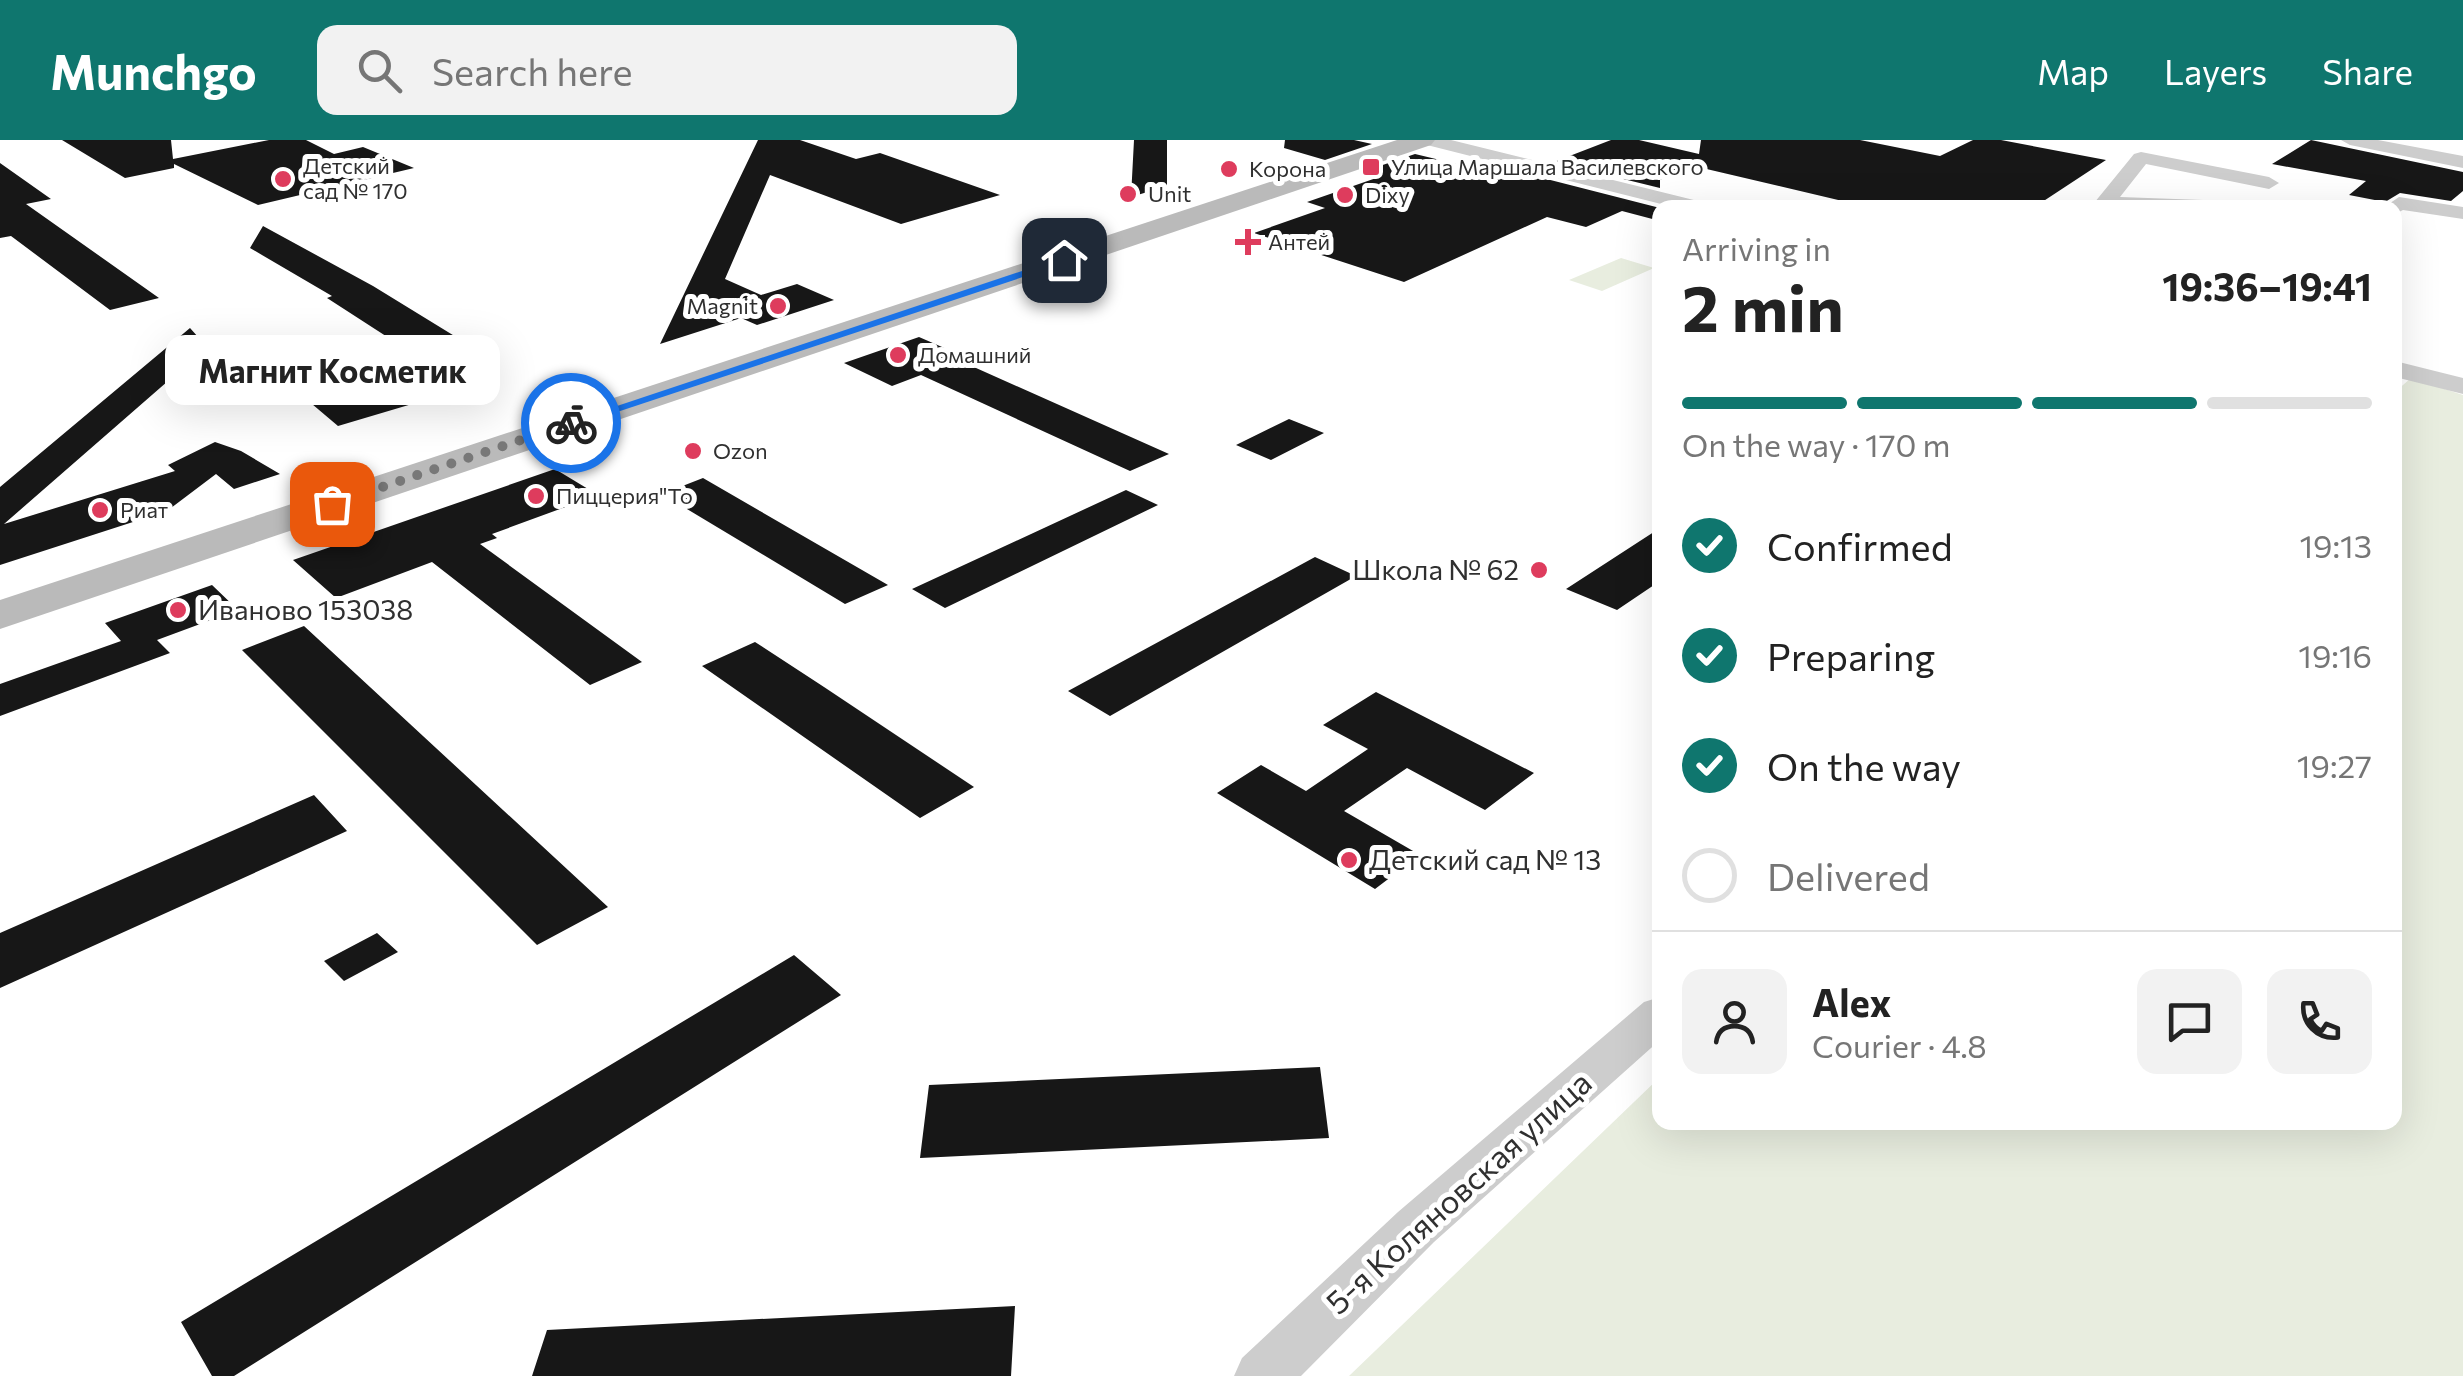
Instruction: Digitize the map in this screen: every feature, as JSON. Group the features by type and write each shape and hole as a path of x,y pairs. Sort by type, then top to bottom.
{"main road":[{"path":"0,598 1392,140"},
{"path":"0,615 1425,140"}],"street":[{"path":"1425,140 1671,200"},
{"path":"2350,140 2463,162"},
{"path":"2107,200 2141,158 2270,183"},
{"path":"2402,206 2463,213"},
{"path":"2402,371 2463,386"},
{"name":"5-я Коляновская улица","path":"1262,1376 1416,1226 1652,1021"}],"shaded area":[{"path":"1621,258 1652,267 1602,291 1569,280"},
{"path":"2411,378 2463,395 2463,1376 1349,1376 1652,1085 1652,1130 2402,1130 2402,386"}],"building":[{"path":"62,140 171,140 173,159 269,140 306,140 334,154 363,147 414,168 258,205 174,164 174,168 125,178"},
{"path":"758,140 800,140 856,159 880,153 1000,195 901,224 770,175 725,279 761,295 797,284 834,300 757,325 741,318 660,344"},
{"path":"1134,140 1167,140 1167,186 1131,197"},
{"path":"1285,140 1354,140 1372,144 1325,160 1284,148"},
{"path":"1611,140 1639,140 1699,154 1701,140 1860,140 1940,156 1973,140 2001,140 2106,160 2045,200 1838,200 1698,167 1699,161 1660,180 1660,188 1554,162"},
{"path":"2311,140 2463,172 2463,191 2451,201 2400,193 2388,200 2375,200 2349,195 2366,181 2272,164"},
{"path":"1415,154 1461,165 1469,162 1652,206 1652,219 1622,211 1586,227 1547,217 1404,282 1254,233 1325,208 1307,202 1382,176 1365,171"},
{"path":"0,163 51,199 26,204 159,298 110,310 11,236 0,238"},
{"path":"263,226 373,286 474,348 426,362 327,298 332,296 250,248"},
{"path":"190,328 207,347 4,524 175,471 168,465 215,442 241,451 280,474 234,489 216,474 167,511 0,565 0,487"},
{"path":"919,337 949,350 947,355 1169,454 1130,471 921,375 892,386 844,363"},
{"path":"385,384 412,404 338,426 312,404"},
{"path":"1289,419 1324,433 1271,460 1236,445"},
{"path":"555,469 598,495 492,534 497,538 480,544 642,662 590,685 432,562 336,598 293,560"},
{"path":"703,478 888,585 845,604 662,494"},
{"path":"1126,490 1158,505 945,608 912,589"},
{"path":"1652,533 1652,586 1617,610 1566,589"},
{"path":"1315,557 1356,576 1110,716 1068,691"},
{"path":"212,585 238,610 157,640 170,653 0,716 0,684 121,641 105,623"},
{"path":"304,626 608,907 537,945 242,650"},
{"path":"755,642 974,787 920,818 702,666"},
{"path":"1376,692 1534,773 1485,810 1407,768 1344,811 1420,855 1375,889 1217,793 1261,765 1306,791 1368,749 1323,725"},
{"path":"314,795 347,831 0,988 0,933"},
{"path":"377,933 398,952 344,981 324,961"},
{"path":"794,955 841,995 234,1376 212,1376 181,1322"},
{"path":"1320,1067 1329,1138 920,1158 929,1085"},
{"path":"1015,1306 1011,1376 532,1376 547,1330"}],"way so far":[{"path":"332,504 571,423"}],"place":[{"name":"Улица Маршала Василевского","path":"1371,167"},
{"name":"Корона","path":"1229,169"},
{"name":"Детский сад № 170","path":"283,179"},
{"name":"Unit","path":"1128,194"},
{"name":"Dixy","path":"1345,195"},
{"name":"Антей","path":"1248,242"},
{"name":"Magnit","path":"778,306"},
{"name":"Домашний","path":"898,355"},
{"name":"Ozon","path":"693,451"},
{"name":"Пиццерия\"То","path":"536,496"},
{"name":"Магнит Косметик","path":"332,504"},
{"name":"Риат","path":"100,510"},
{"name":"Школа № 62","path":"1539,570"},
{"name":"Иваново 153038","path":"178,610"},
{"name":"Детский сад № 13","path":"1349,860"}],"route":[{"path":"571,423 1064,260"}]}
